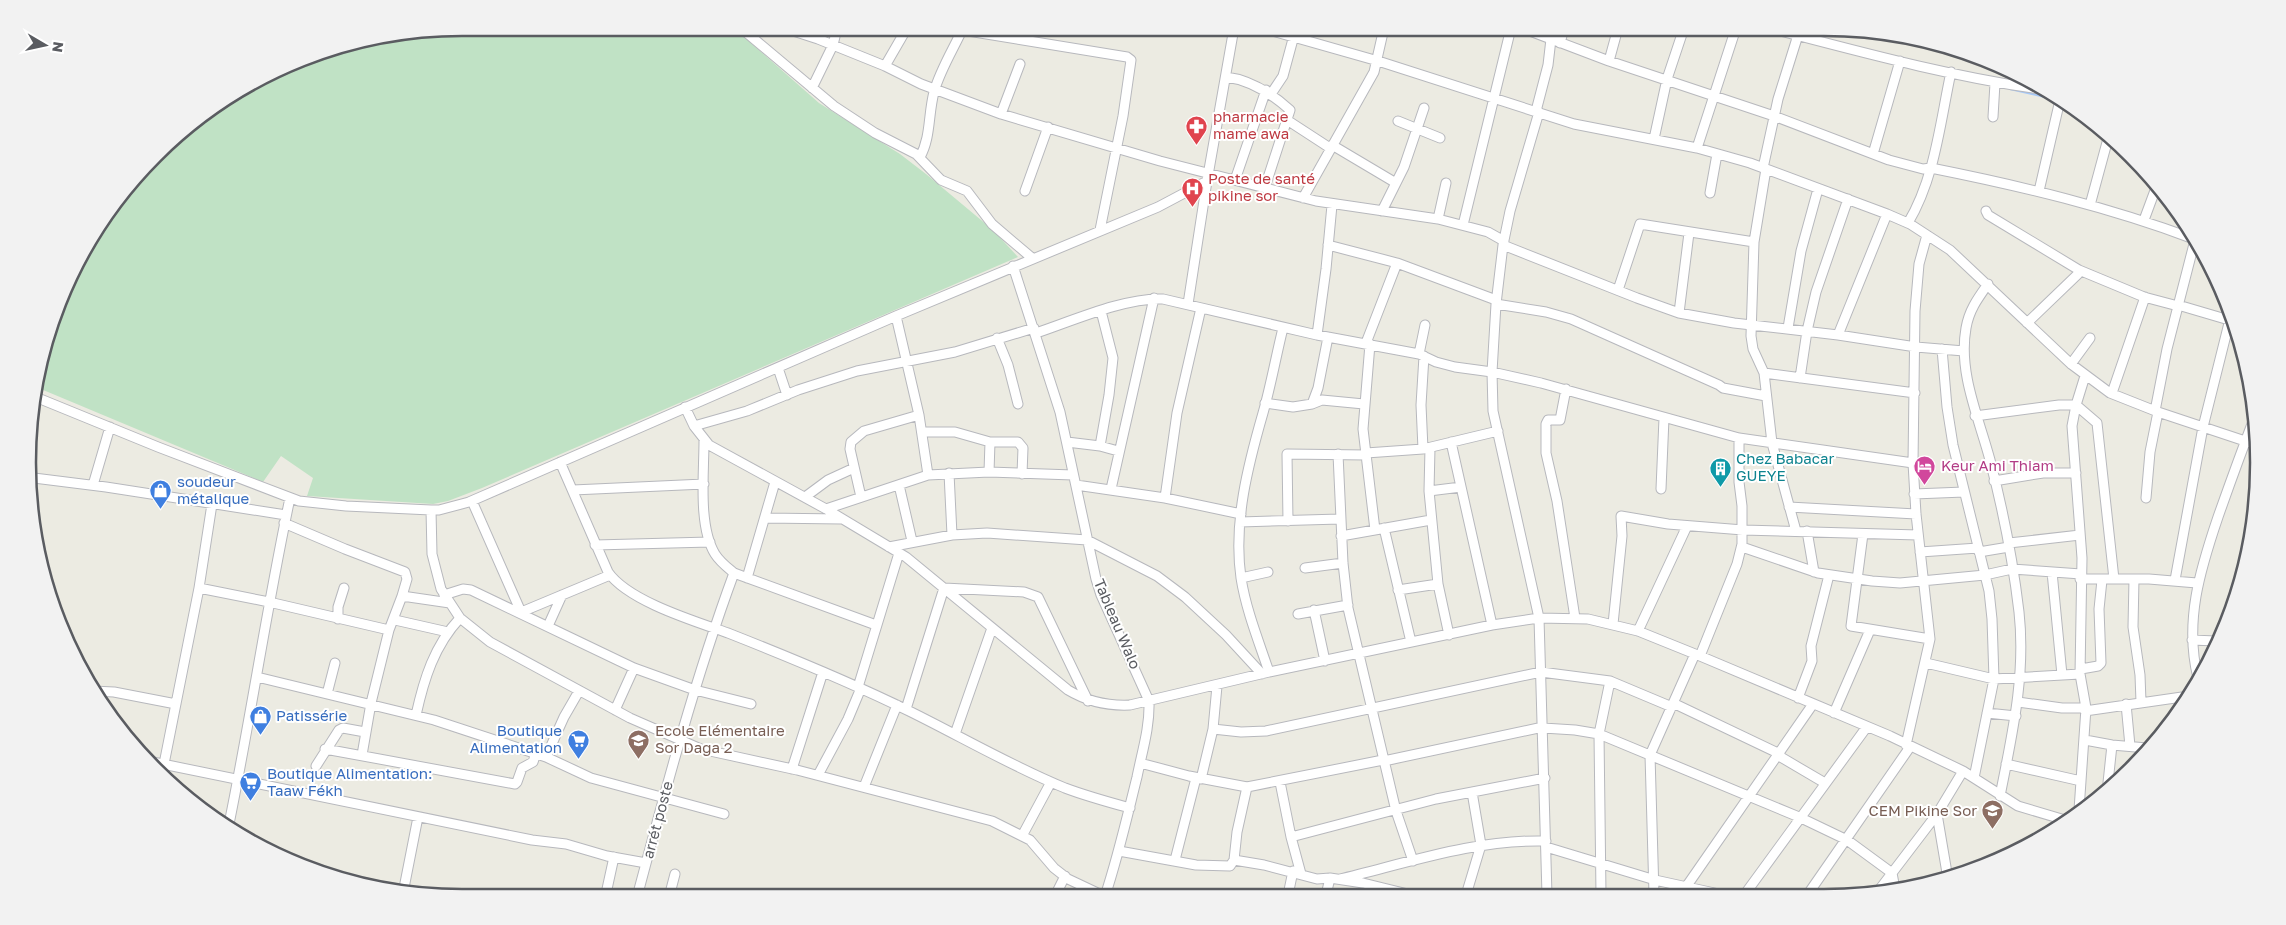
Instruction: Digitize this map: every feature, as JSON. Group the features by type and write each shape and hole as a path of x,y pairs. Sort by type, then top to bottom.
{"street":[{"path":"750,36 812,88 854,120 920,157 942,180 967,191 992,224 1032,258"},
{"path":"807,36 1001,114 1117,147 1207,177 1235,180 1332,205 1438,219 1488,232 1504,243 1679,313 1751,325 1788,328 1916,347 1964,352"},
{"path":"812,88 833,45 835,36"},
{"path":"885,66 902,36"},
{"path":"920,157 927,142 930,111 935,89 960,36"},
{"path":"1003,36 1129,58 1131,64 1100,230"},
{"path":"1188,304 1207,177 1233,36"},
{"path":"1235,180 1268,92 1283,76 1294,36"},
{"path":"1306,36 1378,61 1595,129 1697,148 1764,168 1908,223 1950,250 2085,376 2112,393 2157,411 2249,442"},
{"path":"1303,198 1378,61 1383,36"},
{"path":"1463,225 1508,36"},
{"path":"1543,36 1609,61 1774,116 1873,154 1923,169 1931,168 2039,191 2144,220 2184,235"},
{"path":"1560,43 1562,36"},
{"path":"1609,61 1616,36"},
{"path":"1654,139 1667,79 1681,36"},
{"path":"1697,148 1733,36"},
{"path":"1796,532 1772,443 1764,373 1753,349 1751,325 1754,242 1764,168 1774,116 1798,36"},
{"path":"1802,36 1995,83 2026,87"},
{"path":"1547,889 1539,618 1493,411 1492,372 1496,302 1504,243 1510,211 1548,65 1551,39"},
{"path":"1873,154 1900,61"},
{"path":"1001,114 1020,64"},
{"path":"1908,223 1922,197 1931,168 1951,72"},
{"path":"1226,76 1268,92 1290,110 1265,187"},
{"path":"1993,117 1995,83"},
{"path":"2039,191 2058,107"},
{"path":"1382,211 1396,183 1418,129 1424,108"},
{"path":"1287,120 1396,183"},
{"path":"1398,120 1440,138"},
{"path":"1025,191 1048,127"},
{"path":"2090,205 2107,144"},
{"path":"1710,193 1717,154"},
{"path":"41,399 290,498 333,505 431,510 451,508 472,501 1013,266 1158,207 1207,177"},
{"path":"1438,219 1446,183"},
{"path":"1788,328 1801,251 1818,189"},
{"path":"2144,220 2154,193"},
{"path":"1800,378 1806,331 1820,278 1848,199"},
{"path":"1317,335 1332,205"},
{"path":"1986,211 1988,215 2015,233 2079,270 2145,297 2224,316"},
{"path":"1838,335 1887,214"},
{"path":"1618,290 1640,224 1754,242"},
{"path":"1679,313 1690,233"},
{"path":"1812,889 1847,840 1908,746 1926,663 1930,639 1914,494 1913,463 1915,311 1917,282 1922,253 1928,235"},
{"path":"1328,245 1397,263 1496,302 1556,314 1583,324 1723,388 1766,396"},
{"path":"2146,498 2150,452 2167,349 2192,247"},
{"path":"1397,263 1368,344 1363,429 1380,529 1411,642"},
{"name":"Tableau Walo","path":"1013,266 1035,330 1068,442 1087,540 1101,595 1149,702 1150,714 1130,808 1107,889"},
{"path":"2027,322 2078,274 2079,270"},
{"path":"1988,284 1974,304 1969,316 1964,352 1976,416 2009,545 2020,630 2018,702 2000,796"},
{"path":"2112,393 2145,297"},
{"path":"1111,489 1118,451 1154,298"},
{"path":"694,426 747,411 857,371 906,360 948,354 997,338 1035,330 1154,298 1188,304 1283,328 1422,355 1455,367 1492,372 1566,389 1739,438 1913,463"},
{"path":"1165,498 1177,413 1201,308"},
{"path":"1100,311 1113,358 1100,446"},
{"path":"896,316 922,432 928,475"},
{"path":"1425,325 1421,405 1438,584 1449,635"},
{"path":"2175,580 2203,427 2228,327"},
{"path":"1266,673 1241,578 1241,518 1255,438 1266,402 1283,328"},
{"path":"1312,404 1318,388 1328,337"},
{"path":"997,338 1008,366 1018,404"},
{"path":"2071,364 2090,338"},
{"path":"1942,349 1948,416 1964,492 1985,575 1992,619 1994,679 1974,778"},
{"path":"778,368 787,395"},
{"path":"1764,373 1915,393"},
{"path":"2079,803 2085,740 2085,710 2081,671 2080,576 2082,558 2072,426 2085,376"},
{"path":"1566,389 1560,420 1548,420 1546,424 1546,453 1557,501 1575,618"},
{"path":"1266,402 1293,407 1312,404 1322,400 1364,404"},
{"path":"1976,416 2059,404 2076,406 2097,423 2099,427 2114,580"},
{"path":"685,407 694,426 704,440 719,453 805,497 899,553 1068,690 1088,701 1120,705 1149,702 1266,673 1358,655 1492,625 1539,618 1575,618 1613,624 1638,631 1697,655 1963,771 2018,806 2059,818"},
{"path":"861,497 849,446 864,432 918,416"},
{"path":"1661,489 1664,418"},
{"path":"93,485 110,427"},
{"path":"1288,521 1287,454 1366,454 1426,449 1498,431"},
{"path":"922,432 955,432 990,442 1018,442 1022,444 1022,474"},
{"path":"2197,669 2192,640 2197,583 2249,432"},
{"path":"1654,889 1650,755 1697,655 1737,564 1742,547 1739,438"},
{"path":"704,440 706,527 716,556 734,573 876,625"},
{"path":"989,472 990,442"},
{"path":"1068,442 1100,446 1118,451"},
{"path":"1451,442 1492,625"},
{"path":"1338,454 1341,536 1348,605 1383,761 1396,811 1413,861"},
{"path":"560,462 595,545 610,574 630,593 859,687 1050,782 1089,797 1130,808"},
{"path":"805,497 828,480 854,468"},
{"path":"826,509 928,475 989,472 1073,475"},
{"path":"1994,481 2043,473 2076,472"},
{"path":"949,473 952,535"},
{"path":"37,478 93,485 212,504 285,519 344,549 405,572 407,579 395,620 389,630 371,703 362,755"},
{"path":"747,578 775,482"},
{"path":"573,490 704,484"},
{"path":"898,485 912,541"},
{"path":"1076,485 1165,498 1241,518 1288,521 1340,519"},
{"path":"1429,491 1461,487"},
{"path":"1914,494 1964,492"},
{"path":"230,820 269,602 290,498"},
{"path":"472,501 520,612"},
{"path":"164,764 199,588 212,504"},
{"path":"1789,507 1916,514"},
{"path":"431,510 434,569 444,595 468,627 490,642 579,692 680,741 721,754 818,775 984,817 1035,844 1054,868 1065,876 1091,889"},
{"path":"1613,624 1622,536 1621,516 1687,526 1742,530 1918,535"},
{"path":"765,518 844,519"},
{"path":"1341,536 1431,520"},
{"path":"1638,631 1687,526"},
{"path":"1807,531 1814,572"},
{"path":"889,547 912,541 952,535 987,533 1087,540 1157,576 1185,596 1266,673"},
{"path":"1863,534 1851,626 1930,639"},
{"path":"1920,552 1978,550 2080,535"},
{"path":"595,545 710,542"},
{"path":"1742,547 1814,572 1858,580 1900,583 1985,575 2012,569 2052,572 2102,580 2175,580 2197,583"},
{"path":"818,775 848,719 899,553"},
{"path":"1305,568 1343,563"},
{"path":"1241,578 1268,572"},
{"path":"2052,572 2062,675"},
{"name":"arrét poste","path":"640,889 695,690 714,628 734,573"},
{"path":"520,612 610,574"},
{"path":"1798,698 1812,661 1811,646 1829,575"},
{"path":"2134,579 2133,627 2140,675 2141,702"},
{"path":"1926,663 1994,679 2062,675 2098,666 2101,663 2099,609 2102,580"},
{"path":"1398,590 1438,584"},
{"path":"199,588 389,630"},
{"path":"338,618 338,607 344,588"},
{"path":"944,588 1024,592 1038,597 1088,701"},
{"path":"864,787 902,707 944,588"},
{"path":"444,595 467,589 520,612 634,668 695,690 751,704"},
{"path":"548,626 562,595"},
{"path":"402,596 450,603"},
{"path":"1298,614 1348,605"},
{"path":"1314,610 1325,661"},
{"path":"416,715 433,657 448,632 460,618"},
{"path":"395,620 448,632"},
{"path":"955,734 992,628"},
{"path":"1834,714 1870,630"},
{"path":"2192,640 2211,641"},
{"path":"327,694 335,663"},
{"path":"615,710 634,668"},
{"path":"792,769 824,672"},
{"path":"1213,729 1241,732 1266,731 1542,672 1610,682 1673,705 1779,755 1825,783"},
{"path":"257,677 416,715 546,757 586,776 724,814"},
{"path":"1601,889 1599,734 1610,682"},
{"path":"1176,860 1213,729 1217,686"},
{"path":"103,691 176,704"},
{"path":"546,757 564,717 579,692"},
{"path":"2018,702 2085,710 2179,697"},
{"path":"1686,887 1813,704"},
{"path":"2126,704 2130,746"},
{"path":"1987,713 2016,716"},
{"path":"1140,763 1199,778 1247,787 1280,782 1543,727 1599,734 1800,817 1847,840 1892,873 1894,883"},
{"path":"316,766 336,733 343,728 365,732"},
{"path":"1749,889 1866,728"},
{"path":"2085,740 2141,747"},
{"path":"2108,780 2112,745"},
{"path":"325,749 515,784 518,782 522,768 533,762 536,754"},
{"path":"160,763 238,781 532,840 566,844 614,857 646,863"},
{"path":"2006,764 2081,781"},
{"path":"1883,884 1937,814 1963,771"},
{"path":"1291,837 1436,799 1545,778"},
{"path":"1022,836 1050,782"},
{"path":"1280,782 1297,872 1290,889"},
{"path":"1119,851 1226,867 1232,865 1247,787"},
{"path":"1468,889 1481,845 1472,792"},
{"path":"1937,814 1946,870"},
{"path":"405,885 418,817"},
{"path":"1340,879 1481,845 1506,842 1546,844 1600,864 1655,880 1695,889"},
{"path":"607,889 614,857"},
{"path":"1234,860 1297,872 1317,878 1340,879 1385,889"},
{"path":"671,889 675,874"},
{"path":"1058,889 1065,876"},
{"path":"1327,889 1330,878"}],"green space":[{"path":"743,36 819,103 900,154 926,174 993,230 1018,257 448,501 433,504 307,496 313,478 281,456 263,482 42,390 44,379 59,325 80,274 108,226 142,181 181,142 226,108 274,80 325,59 379,44 435,37"}],"waterway":[{"path":"2011,89 2042,96"}],"place":[{"name":"pharmacie mame awa","path":"1197,145"},
{"name":"Poste de santé pikine sor","path":"1192,207"},
{"name":"Keur Ami Thiam","path":"1925,485"},
{"name":"Chez Babacar GUEYE","path":"1720,487"},
{"name":"soudeur métalique","path":"161,510"},
{"name":"Patissérie","path":"260,735"},
{"name":"Boutique Alimentation","path":"578,759"},
{"name":"Ecole Elémentaire Sor Daga 2","path":"639,759"},
{"name":"Boutique Alimentation: Taaw Fékh","path":"251,802"},
{"name":"CEM Pikine Sor","path":"1993,830"}]}
